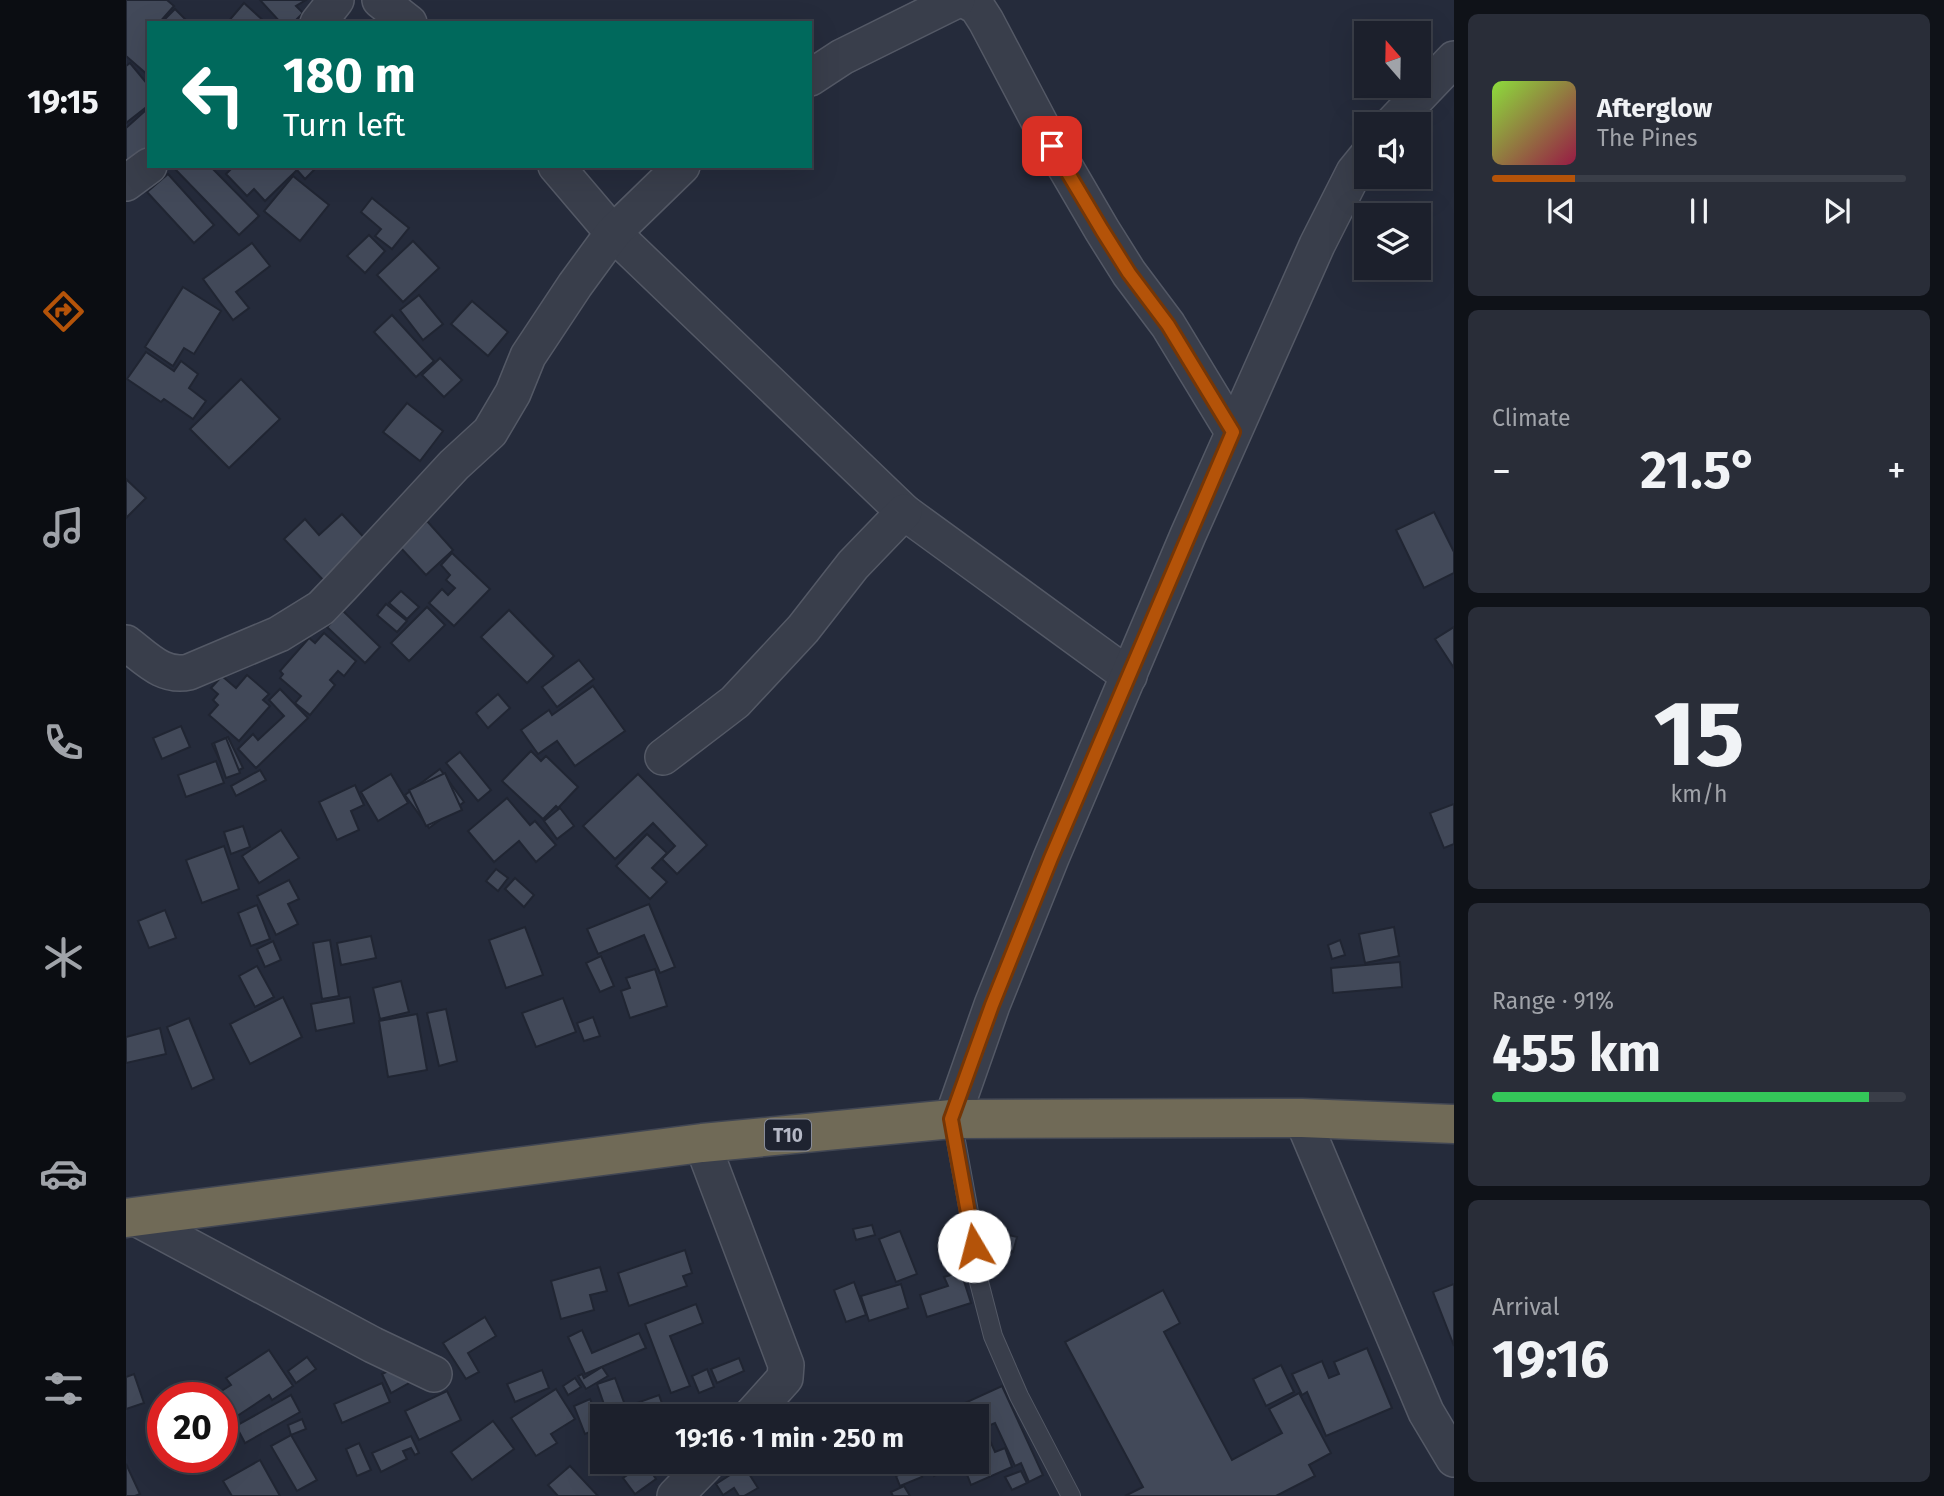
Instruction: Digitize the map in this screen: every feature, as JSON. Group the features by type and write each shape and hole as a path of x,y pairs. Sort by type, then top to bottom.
{"highway":[{"name":"T10","path":"130,1217 702,1143 951,1119 1302,1118 1454,1124"}],"street":[{"path":"320,21 336,0"},
{"path":"380,0 406,21"},
{"path":"812,77 842,57 957,0"},
{"path":"965,0 975,5 981,13 1089,209 1129,273 1168,325 1233,432"},
{"path":"1403,112 1454,59"},
{"path":"126,183 147,167"},
{"path":"558,168 613,233 904,512 1129,676"},
{"path":"126,643 165,672 177,675 279,634 321,608 454,465 490,432 513,393 528,356 575,285 613,233 680,168"},
{"path":"951,1119 992,1005 1051,858 1233,432 1317,245 1354,172"},
{"path":"663,757 735,702 803,629 853,565 904,512"},
{"path":"1302,1118 1426,1412 1454,1459"},
{"path":"702,1143 786,1365 785,1378 762,1404"},
{"path":"130,1217 373,1345 434,1374"},
{"path":"675,1496 696,1474"}],"lane":[{"path":"951,1119 979,1282 993,1336 1019,1395 1071,1496"}],"building":[{"path":"126,0 167,0 174,6 161,21 147,21 147,74 126,56"},
{"path":"260,0 306,0 296,6 303,13 295,21 279,21"},
{"path":"244,3 264,21 229,21"},
{"path":"175,9 187,21 163,21"},
{"path":"130,63 147,84 147,107 126,123 126,66"},
{"path":"147,111 147,157 126,163 126,128"},
{"path":"174,168 212,168 259,216 239,235"},
{"path":"232,168 315,169 305,179 297,170 265,201 254,189 247,196 226,174"},
{"path":"168,174 214,225 194,243 147,192"},
{"path":"293,176 329,205 300,241 264,211"},
{"path":"372,198 409,228 392,249 375,236 381,229 361,212"},
{"path":"369,235 385,251 365,273 347,256"},
{"path":"413,241 439,268 403,302 377,275"},
{"path":"252,243 270,266 236,292 249,308 233,320 203,279"},
{"path":"183,287 221,311 194,354 184,348 173,366 145,347"},
{"path":"419,295 443,324 423,340 400,310"},
{"path":"472,301 508,332 488,356 451,324"},
{"path":"392,315 434,361 416,377 374,332"},
{"path":"146,352 174,371 181,361 198,374 189,388 206,401 193,419 127,379"},
{"path":"440,358 462,380 444,397 422,375"},
{"path":"241,379 280,419 229,468 190,429"},
{"path":"407,403 443,431 420,461 383,432"},
{"path":"126,479 146,498 126,518"},
{"path":"1434,512 1454,552 1454,573 1424,588 1396,530"},
{"path":"342,514 370,544 328,585 284,539 305,519 319,535"},
{"path":"427,521 453,550 426,575 400,547"},
{"path":"452,553 490,589 454,626 429,603 442,589 448,595 455,588 446,580 450,575 441,565"},
{"path":"401,591 419,607 407,619 389,603"},
{"path":"386,604 407,621 397,632 377,615"},
{"path":"427,607 445,625 409,661 391,643"},
{"path":"509,610 554,656 527,683 481,637"},
{"path":"343,611 380,647 365,663 327,627"},
{"path":"1454,627 1454,668 1435,639"},
{"path":"324,633 356,661 344,676 338,671 330,680 335,685 310,715 295,703 301,696 280,678 283,674 280,671 309,638 315,643"},
{"path":"579,660 594,679 557,707 542,687"},
{"path":"247,675 269,694 263,700 270,706 239,741 209,715 218,705 213,700 218,694 211,688 222,676 236,688"},
{"path":"593,686 625,731 575,766 557,741 538,754 521,730 549,710 552,715"},
{"path":"280,689 308,718 256,768 238,749 253,734 258,740 284,716 269,700"},
{"path":"498,694 510,708 488,728 476,713"},
{"path":"181,726 190,747 162,759 153,738"},
{"path":"228,737 243,768 227,776 212,744"},
{"path":"226,738 240,773 226,778 214,743"},
{"path":"531,751 541,761 546,756 578,787 543,819 502,781"},
{"path":"460,752 491,790 478,801 446,763"},
{"path":"216,761 224,783 186,797 178,775"},
{"path":"440,769 464,802 429,828 405,795"},
{"path":"260,770 266,780 236,796 231,786"},
{"path":"445,773 462,810 426,826 409,790"},
{"path":"391,774 408,803 378,821 361,792"},
{"path":"638,774 707,845 677,874 662,859 675,846 653,823 615,859 583,826"},
{"path":"355,785 364,805 351,811 359,830 337,840 319,802"},
{"path":"507,798 530,825 535,821 556,845 536,862 519,841 494,862 468,831"},
{"path":"1454,804 1454,844 1444,848 1430,813"},
{"path":"560,808 574,826 557,839 544,821"},
{"path":"243,826 250,847 231,854 224,832"},
{"path":"281,830 299,858 259,883 242,856"},
{"path":"647,834 667,853 652,868 667,882 650,899 616,866"},
{"path":"224,846 239,889 202,903 186,860"},
{"path":"496,869 508,878 498,891 486,881"},
{"path":"515,878 534,895 524,907 505,889"},
{"path":"289,880 299,899 288,904 298,924 276,935 257,896"},
{"path":"649,904 675,967 660,973 644,935 598,954 587,929"},
{"path":"257,905 270,939 251,946 238,913"},
{"path":"165,910 176,938 149,948 138,921"},
{"path":"525,927 543,975 506,988 489,940"},
{"path":"1394,927 1399,956 1365,963 1359,934"},
{"path":"371,936 376,958 341,965 337,943"},
{"path":"330,940 339,996 322,999 313,943"},
{"path":"1340,940 1345,955 1332,959 1328,945"},
{"path":"273,941 281,960 265,967 257,949"},
{"path":"601,956 614,986 600,992 586,963"},
{"path":"1400,962 1402,987 1333,993 1331,968"},
{"path":"257,966 274,997 255,1007 239,976"},
{"path":"655,969 667,1006 630,1018 621,991 630,988 626,978"},
{"path":"401,981 409,1012 380,1019 373,988"},
{"path":"283,997 302,1037 250,1064 230,1024"},
{"path":"350,997 354,1023 316,1031 311,1004"},
{"path":"563,998 576,1032 536,1047 522,1013"},
{"path":"446,1009 457,1061 439,1066 427,1013"},
{"path":"417,1014 427,1070 388,1077 379,1021"},
{"path":"593,1017 600,1036 584,1041 577,1023"},
{"path":"189,1018 214,1079 192,1089 167,1027"},
{"path":"160,1028 166,1054 126,1063 126,1037"},
{"path":"872,1225 875,1235 856,1240 853,1229"},
{"path":"900,1231 917,1274 896,1282 879,1239"},
{"path":"1005,1234 1017,1237 1013,1252 1001,1249"},
{"path":"685,1250 692,1273 683,1276 687,1286 629,1306 618,1273"},
{"path":"600,1267 607,1291 590,1295 594,1310 561,1319 551,1281"},
{"path":"961,1272 971,1303 927,1317 920,1295 948,1286 944,1277"},
{"path":"854,1282 866,1315 846,1322 834,1290"},
{"path":"901,1284 908,1308 869,1321 861,1296"},
{"path":"1454,1284 1454,1346 1433,1292"},
{"path":"1163,1290 1180,1323 1164,1332 1232,1460 1282,1433 1269,1409 1299,1393 1331,1453 1309,1465 1315,1476 1276,1496 1125,1496 1143,1487 1065,1342"},
{"path":"696,1304 703,1323 670,1336 690,1386 671,1393 645,1324"},
{"path":"485,1317 496,1336 468,1353 479,1372 466,1379 443,1343"},
{"path":"582,1330 592,1353 639,1333 646,1348 585,1374 568,1337"},
{"path":"1367,1348 1392,1408 1326,1436 1307,1392 1302,1395 1292,1374 1322,1361 1329,1378 1339,1374 1334,1362"},
{"path":"269,1350 293,1386 272,1400 269,1395 238,1415 238,1382 229,1382 226,1378"},
{"path":"307,1357 316,1369 296,1383 288,1371"},
{"path":"739,1358 744,1371 717,1383 711,1369"},
{"path":"400,1365 409,1383 391,1393 382,1374"},
{"path":"1281,1365 1294,1392 1266,1406 1253,1379"},
{"path":"602,1367 608,1376 586,1389 578,1376 582,1374 584,1378"},
{"path":"707,1369 714,1387 699,1393 692,1376"},
{"path":"542,1370 549,1388 515,1402 507,1384"},
{"path":"134,1374 144,1403 126,1409 126,1377"},
{"path":"575,1378 581,1387 568,1395 563,1386"},
{"path":"615,1378 625,1404 604,1404 597,1384"},
{"path":"382,1383 390,1402 342,1423 334,1404"},
{"path":"1002,1386 1043,1475 1029,1482 1021,1463 1015,1466 995,1423 989,1426 989,1404 963,1404"},
{"path":"556,1389 575,1419 551,1434 557,1443 536,1456 511,1418"},
{"path":"447,1391 461,1420 419,1440 405,1411"},
{"path":"291,1395 300,1412 245,1443 238,1425"},
{"path":"659,1395 662,1404 634,1404"},
{"path":"590,1399 592,1404 590,1404 590,1432 585,1434 574,1406"},
{"path":"302,1419 306,1429 291,1435 288,1425"},
{"path":"493,1421 514,1449 472,1480 451,1452"},
{"path":"291,1435 317,1480 297,1491 271,1446"},
{"path":"411,1436 419,1453 415,1455 411,1448 403,1451 407,1459 381,1472 372,1453"},
{"path":"989,1438 995,1452 1005,1448 1012,1467 971,1485 967,1474 989,1474"},
{"path":"359,1443 371,1470 357,1476 346,1449"},
{"path":"260,1460 280,1496 232,1496 223,1481"},
{"path":"126,1464 140,1494 135,1496 126,1496"},
{"path":"570,1466 598,1496 558,1496 548,1485"},
{"path":"1021,1471 1027,1483 1012,1490 1005,1477"},
{"path":"629,1474 653,1474 656,1479 635,1494 623,1478"},
{"path":"732,1474 749,1474 758,1488 744,1496 739,1496 734,1488 723,1495 716,1484"},
{"path":"921,1474 922,1477 900,1486 896,1476"},
{"path":"904,1486 910,1496 893,1496 891,1492"}],"route":[{"path":"974,1246 951,1119 992,1005 1051,858 1233,432 1168,325 1129,273 1052,146"}]}
